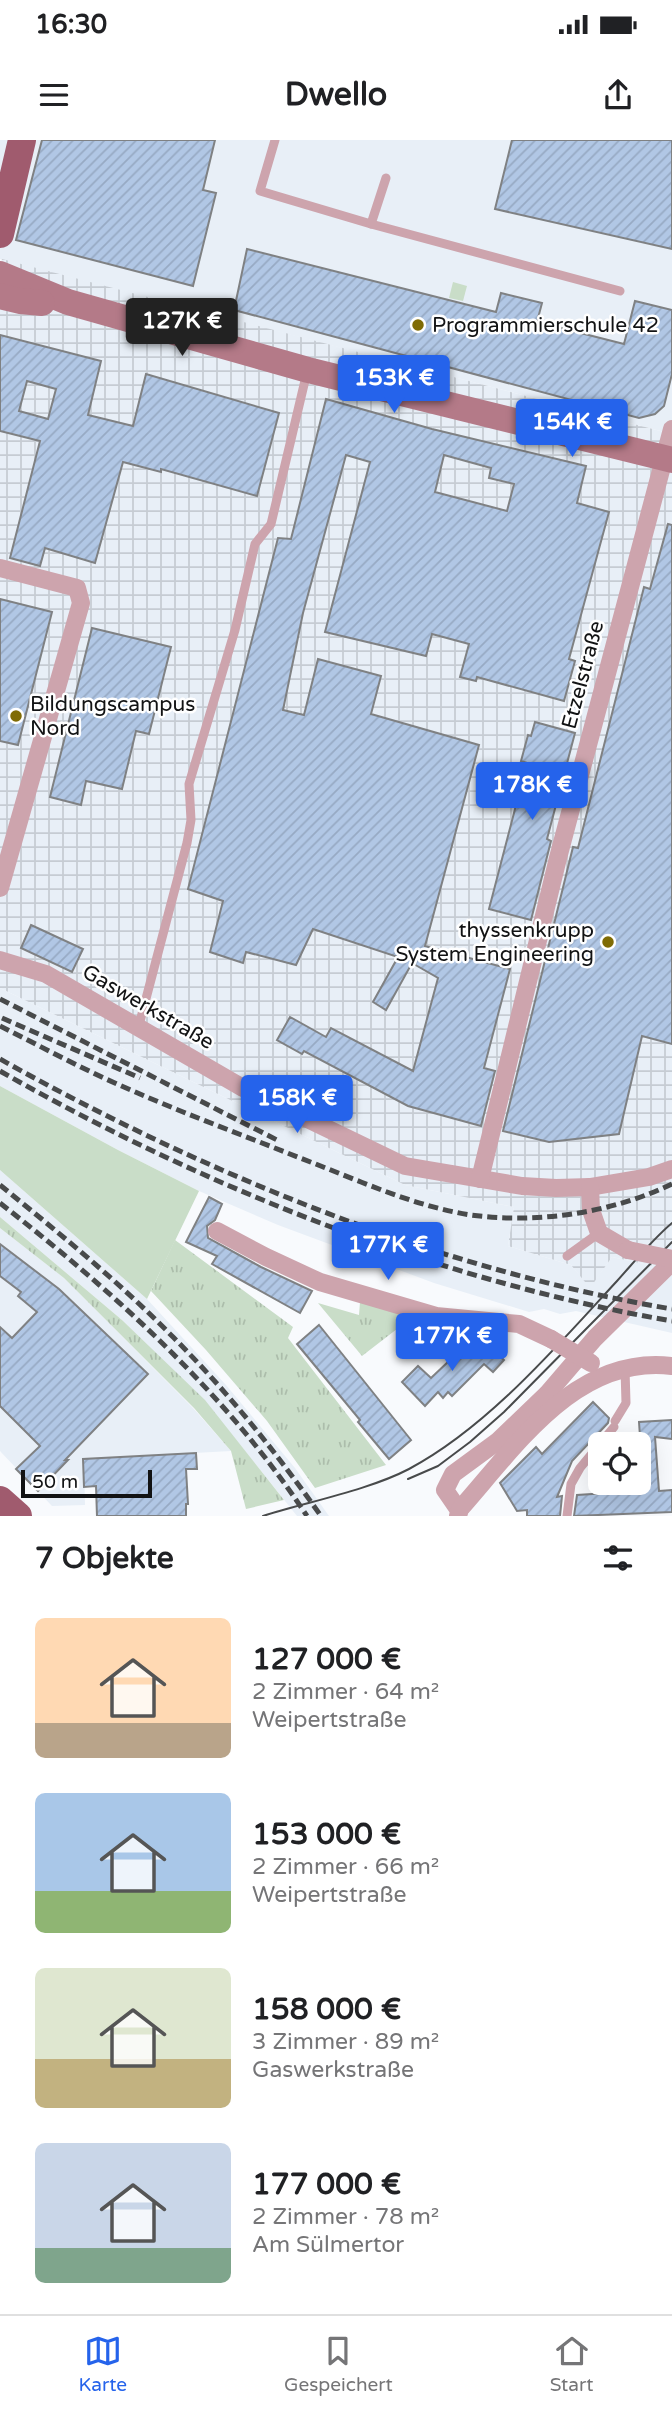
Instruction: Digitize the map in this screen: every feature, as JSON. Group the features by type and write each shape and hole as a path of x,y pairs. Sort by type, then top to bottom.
{"main road":[{"path":"0,234 22,140"},
{"path":"0,274 68,302 308,370 668,459"},
{"path":"0,296 20,301 68,302"},
{"path":"0,1500 19,1516"}],"street":[{"name":"Etzelstraße","path":"480,1179 558,858 668,459 672,429"},
{"path":"0,568 77,588 81,603 0,888"},
{"name":"Gaswerkstraße","path":"0,960 46,974 243,1088 405,1166 522,1186 590,1186 649,1177 672,1169"},
{"path":"590,1186 591,1210 599,1233 628,1250 672,1261"},
{"path":"217,1231 320,1282 436,1316 519,1324 551,1339 598,1368 672,1366"},
{"path":"598,1368 594,1378 548,1411 459,1513 445,1490 453,1474 498,1441 547,1394 595,1338 672,1261"}],"lane":[{"path":"275,140 260,191 371,224 621,291"},
{"path":"371,224 386,178"},
{"path":"138,1028 187,843 191,820 189,784 235,630 255,544 271,523 308,370"},
{"path":"567,1256 599,1233"},
{"path":"567,1516 571,1484 580,1468 615,1424 626,1403 625,1368"}],"shaded area":[{"path":"0,140 672,140 672,434 0,259"},
{"path":"2,259 672,434 672,1270 612,1257 590,1288 571,1265 508,1246 514,1207 405,1185 0,988"},
{"path":"0,988 405,1185 514,1207 508,1246 571,1265 590,1287 612,1257 672,1270 672,1333 576,1311 560,1314 544,1309 529,1312 434,1283 278,1225 199,1191 118,1150 0,1086"},
{"path":"0,1170 147,1299 226,1385 295,1468 329,1516 297,1516 204,1400 122,1320 0,1217"},
{"path":"0,1228 64,1278 193,1408 231,1451 84,1459 85,1505 52,1506 0,1451"}],"green space":[{"path":"453,282 467,286 463,301 449,298"},
{"path":"0,1086 199,1191 147,1299 0,1170"},
{"path":"0,1217 122,1320 205,1400 284,1500 246,1509 231,1451 194,1408 64,1278 0,1228"},
{"path":"175,1240 293,1327 288,1338 386,1465 315,1488 267,1421 151,1291"},
{"path":"360,1302 406,1316 406,1322 362,1356 318,1303 359,1315"}],"building":[{"path":"42,140 215,140 203,190 216,193 193,286 16,240"},
{"path":"512,140 672,140 672,249 495,209"},
{"name":"Programmierschule 42","path":"247,249 496,312 501,293 542,303 537,322 624,344 635,301 672,310 672,374 664,406 655,414 639,418 234,310"},
{"path":"0,335 101,361 88,415 133,426 146,374 279,413 257,496 161,469 161,472 123,462 95,563 45,548 40,566 10,558 40,441 0,431","holes":["27,381 56,389 48,419 19,411"]},
{"path":"326,399 432,429 586,466 577,503 609,512 569,659 575,661 564,701 477,677 476,681 460,677 469,644 432,634 426,656 325,632 370,462 346,455 303,613 283,710 304,715 318,659 381,676 371,714 479,745 425,946 510,969 484,1068 495,1071 481,1126 408,1106 304,1051 302,1054 277,1040 290,1017 326,1037 331,1028 413,1071 438,978 412,963 386,1010 373,1002 398,957 313,929 296,965 246,952 243,963 210,952 223,901 188,889 278,538 291,539","holes":["444,455 491,468 489,478 514,484 507,511 435,492"]},
{"name":"thyssenkrupp System Engineering","path":"668,524 672,525 672,1044 642,1036 619,1134 549,1142 503,1131 573,847 578,848 644,587 650,589"},
{"path":"0,599 52,612 18,745 0,741"},
{"path":"92,628 171,647 149,734 136,731 122,789 86,781 81,805 50,797"},
{"path":"535,722 575,733 547,839 551,841 531,920 489,909 527,763 521,761 528,735 531,736"},
{"path":"31,925 83,949 72,972 21,948"},
{"path":"209,1197 222,1204 215,1220 207,1226 208,1238 312,1291 300,1313 212,1264 217,1256 186,1242"},
{"path":"0,1244 59,1289 148,1374 38,1491 16,1469 40,1446 0,1406 0,1327 12,1338 37,1312 18,1296 21,1292 0,1276"},
{"path":"319,1325 411,1440 389,1459 297,1344"},
{"path":"481,1338 504,1360 493,1372 484,1364 452,1396 448,1392 443,1398 438,1392 425,1406 402,1382 418,1366 431,1378 449,1361 453,1365"},
{"path":"593,1402 609,1418 599,1432 588,1432 588,1444 572,1461 557,1497 562,1496 560,1516 527,1516 527,1510 517,1511 500,1483 536,1447 542,1454"},
{"path":"672,1420 672,1439 655,1437 659,1491 672,1490 672,1512 574,1516 577,1495 651,1495 651,1432 640,1432 639,1422"},
{"path":"196,1453 197,1469 186,1469 186,1516 97,1516 96,1486 84,1487 83,1459"}],"tram line":[{"path":"263,1516 376,1483 409,1469 438,1452 520,1384 672,1223"},
{"path":"408,1479 438,1466 504,1412 672,1242"}],"railway":[{"path":"0,999 279,1141"},
{"path":"2,1018 140,1078"},
{"path":"0,1026 99,1076 175,1108 384,1191 449,1211 522,1218 574,1214 624,1202 672,1184"},
{"path":"0,1059 159,1141 326,1212 411,1243 498,1270 585,1292 672,1309"},
{"path":"0,1071 159,1154 326,1225 498,1282 585,1304 672,1321"},
{"path":"0,1185 109,1277 192,1357 250,1423 321,1516"},
{"path":"0,1203 85,1273 166,1347 241,1428 307,1516"}],"place":[{"name":"Programmierschule 42","path":"418,325"},
{"name":"Bildungscampus Nord","path":"16,716"},
{"name":"thyssenkrupp System Engineering","path":"608,942"}]}
